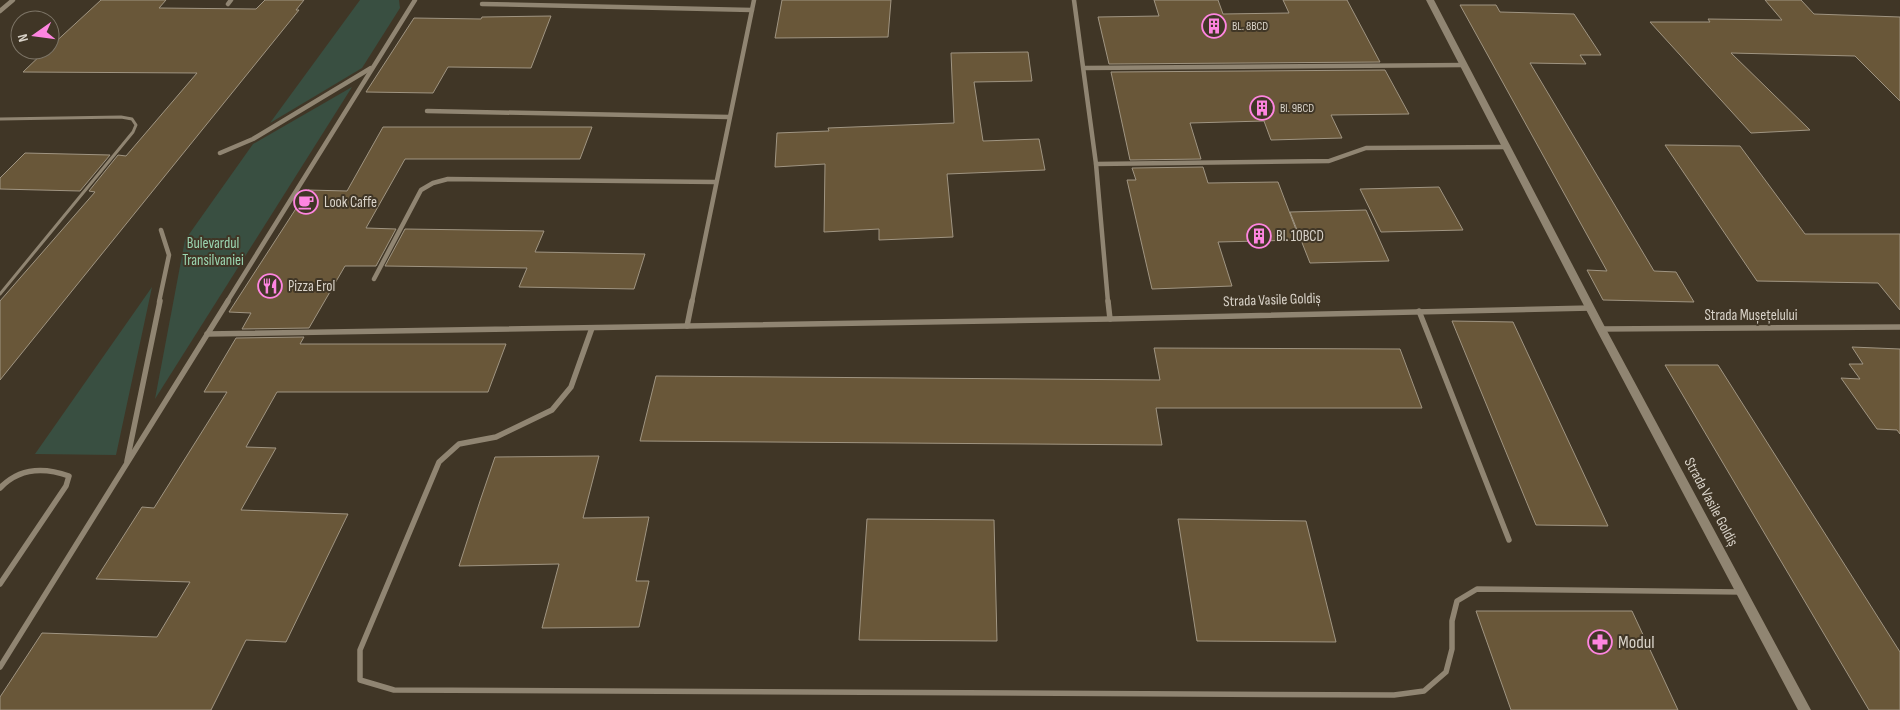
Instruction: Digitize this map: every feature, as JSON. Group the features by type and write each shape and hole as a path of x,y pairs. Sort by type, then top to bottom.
{"street":[{"path":"0,11 13,0"},
{"path":"228,4 231,0"},
{"path":"407,0 409,9"},
{"path":"0,667 415,0"},
{"path":"687,326 715,182 754,0"},
{"path":"1074,0 1096,164 1110,320"},
{"name":"Strada Vasile Goldiș","path":"1430,0 1601,328 1805,710"},
{"path":"482,4 752,10"},
{"path":"1084,68 1464,65"},
{"path":"220,153 254,139 373,67"},
{"path":"427,111 729,117"},
{"path":"1096,164 1329,161 1366,148 1506,146"},
{"path":"374,278 422,190 433,183 448,179 715,182"},
{"path":"126,465 169,255 161,230"},
{"name":"Strada Vasile Goldiș","path":"207,334 1110,320 1591,308"},
{"path":"1419,311 1509,540"},
{"name":"Strada Mușețelului","path":"1601,328 1900,327"},
{"path":"592,328 571,387 552,410 496,437 459,444 439,462 360,650 360,680 394,690 1394,695 1424,691 1446,672 1452,649 1452,621 1457,600 1477,590 1741,592"},
{"path":"0,488 13,475 26,471 58,471 69,476 66,486 0,584"}],"lane":[{"path":"0,119 121,117 132,119 136,125 133,132 0,294"}],"green space":[{"path":"360,0 399,0 400,8 362,68 270,123"},
{"name":"Bulevardul Transilvaniei","path":"352,87 155,399 185,240 253,144"},
{"name":"Bulevardul Transilvaniei","path":"152,287 116,455 35,454"}],"building":[{"path":"101,0 166,0 159,8 256,9 265,0 304,0 296,10 299,10 0,380 0,301 95,192 89,191 118,155 126,156 197,73 23,72 36,60 60,60 60,38"},
{"path":"782,0 891,0 888,37 775,38"},
{"path":"1154,0 1218,0 1223,14 1289,13 1283,0 1347,0 1380,62 1109,64 1098,17 1159,16"},
{"path":"1765,0 1801,0 1814,14 1900,17 1900,101 1855,56 1731,53 1810,130 1751,133 1650,22 1710,22 1708,19 1782,20"},
{"path":"1460,5 1496,5 1500,12 1574,14 1601,55 1580,55 1586,64 1530,63 1654,271 1676,272 1694,302 1603,300 1587,270 1607,271"},
{"path":"551,16 531,68 448,67 433,93 366,92 414,18 481,19 482,17"},
{"path":"1028,52 1032,81 974,82 983,141 1039,139 1045,170 947,174 953,237 879,240 879,229 824,232 825,164 775,167 777,133 829,131 828,128 954,123 951,53"},
{"name":"Bl. 9BCD","path":"1385,70 1409,114 1331,115 1342,138 1271,140 1264,121 1190,123 1201,159 1130,160 1111,72"},
{"path":"383,127 592,127 580,159 405,159 366,228 396,229 376,266 345,266 309,328 242,329 251,313 229,312 308,190 347,191"},
{"path":"1665,145 1740,146 1805,234 1900,234 1900,310 1878,283 1757,281"},
{"path":"25,153 110,155 80,191 0,189 0,178"},
{"name":"Bl. 10BCD","path":"1203,167 1208,183 1278,182 1300,240 1218,242 1232,286 1152,289 1127,180 1136,180 1132,168"},
{"path":"1439,187 1463,230 1381,232 1360,189"},
{"path":"1366,210 1389,261 1310,263 1290,212"},
{"path":"405,229 544,231 535,252 645,254 634,289 519,287 527,268 385,266"},
{"path":"1452,321 1513,322 1608,526 1536,525"},
{"path":"304,337 300,344 506,344 488,392 277,392 246,447 276,448 241,510 348,514 286,642 246,640 211,710 0,710 0,697 42,633 157,637 190,582 96,579 142,507 154,508 227,392 204,392 236,338"},
{"path":"1852,347 1900,349 1900,434 1897,430 1877,429 1841,378 1860,379 1849,364 1863,364"},
{"path":"1154,348 1400,349 1422,408 1156,408 1162,445 640,441 656,376 1160,380"},
{"path":"1665,365 1718,365 1900,652 1900,710 1869,710"},
{"path":"599,456 583,518 649,517 636,581 649,581 639,627 542,628 559,564 459,566 480,501 495,457"},
{"path":"867,519 994,520 997,641 859,640"},
{"path":"1178,519 1306,521 1336,642 1197,641"},
{"path":"1476,611 1632,611 1678,710 1511,710"}],"place":[{"name":"BL. 8BCD","path":"1214,26"},
{"name":"Bl. 9BCD","path":"1262,108"},
{"name":"Look Caffe","path":"306,202"},
{"name":"Bl. 10BCD","path":"1259,236"},
{"name":"Pizza Erol","path":"270,286"},
{"name":"Modul","path":"1600,642"}]}
